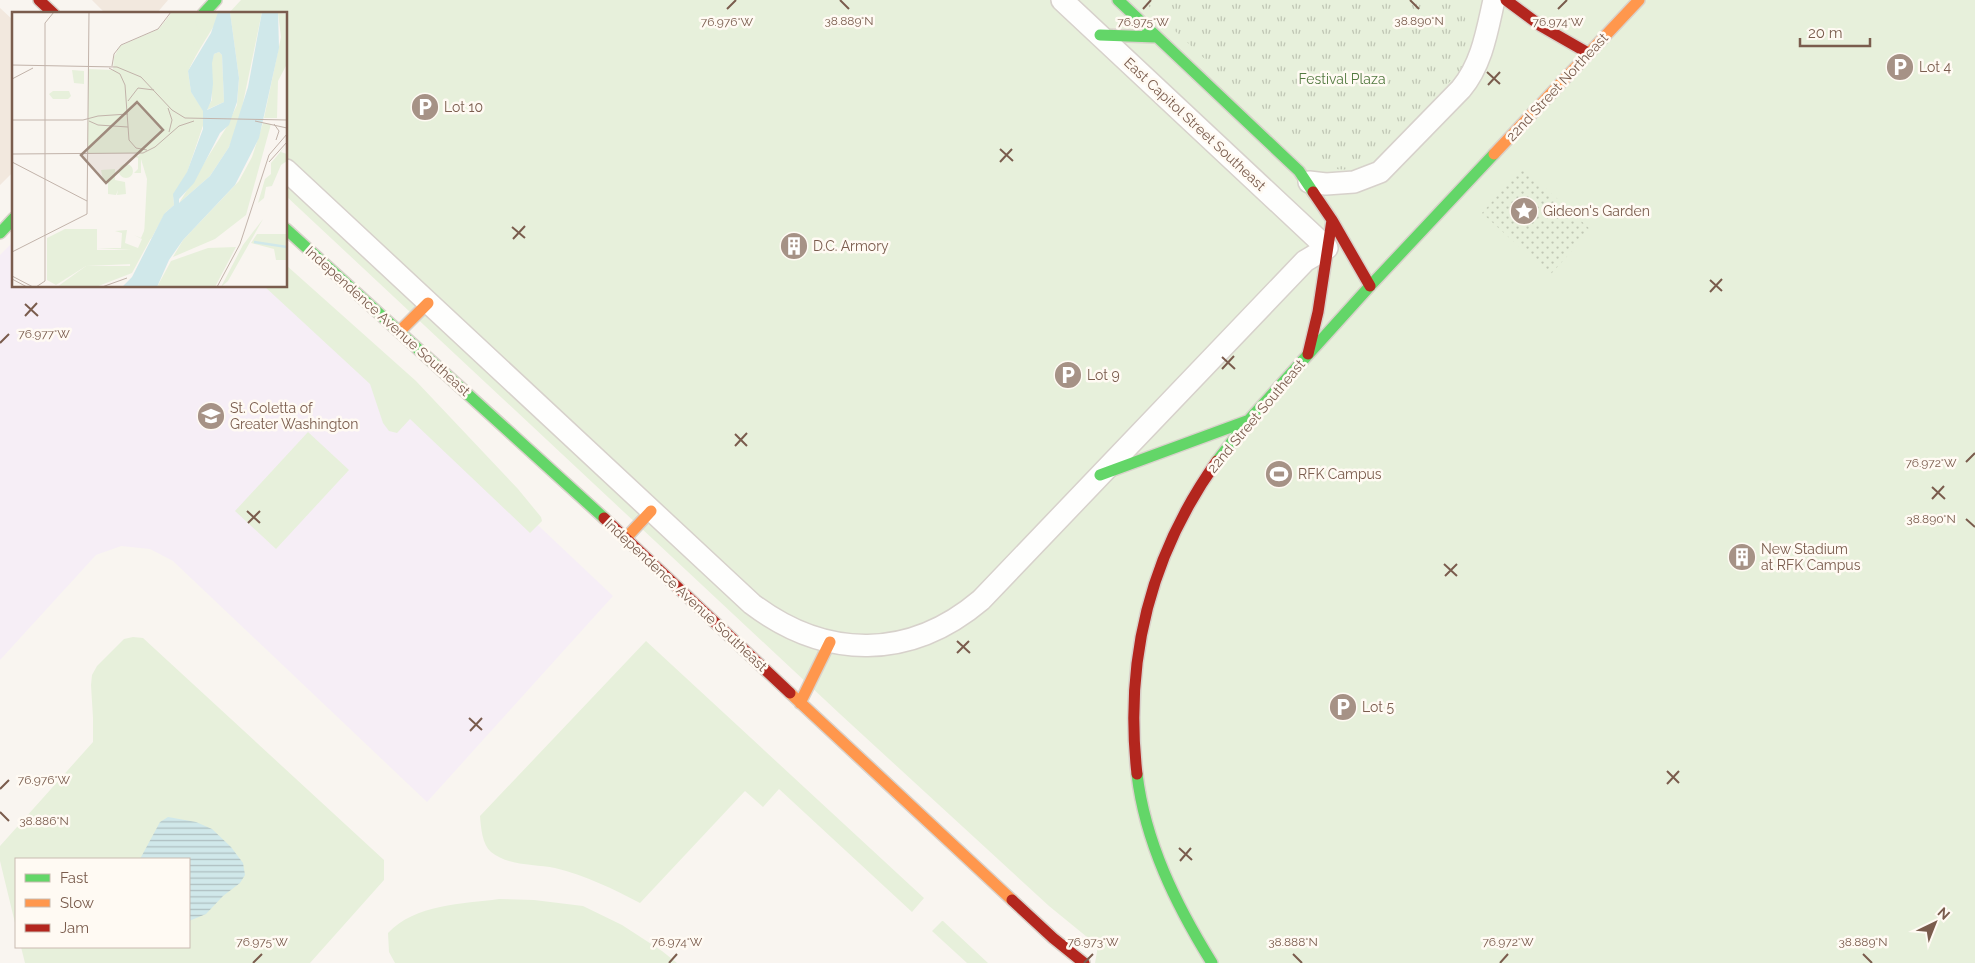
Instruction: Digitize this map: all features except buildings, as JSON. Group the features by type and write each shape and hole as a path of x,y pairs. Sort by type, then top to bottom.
{"main road":[{"path":"39,0 52,12"},
{"path":"205,12 216,0"},
{"path":"1118,0 1309,182 1370,286"},
{"path":"1506,0 1542,26 1588,53"},
{"name":"22nd Street Northeast","path":"1475,174 1639,0"},
{"path":"1100,35 1156,37"},
{"name":"22nd Street Southeast","path":"1212,963 1182,914 1160,862 1145,818 1136,769 1133,713 1138,650 1146,608 1162,559 1174,530 1204,478 1249,420 1370,286 1475,174"},
{"path":"0,233 12,220"},
{"path":"1308,354 1318,312 1332,220"},
{"name":"Independence Avenue Southeast","path":"288,231 400,331 625,539 1053,938 1084,963"},
{"path":"400,331 428,303"},
{"path":"1100,475 1249,420"},
{"path":"625,539 651,511"},
{"path":"800,703 830,642"}],"street":[{"name":"East Capitol Street Southeast","path":"1062,0 1327,248"},
{"path":"1309,182 1345,183 1372,177 1387,166 1470,76 1479,59 1494,0"},
{"path":"288,172 651,511 764,613 796,632 830,642 862,646 898,643 918,638 952,622 981,600 1305,261 1327,248"}],"shaded area":[{"path":"92,0 168,0 158,12 104,12"},
{"path":"0,8 12,19 12,173 0,185"},
{"name":"St. Coletta of Greater Washington","path":"12,243 12,288 287,288 613,596 427,802 173,561 150,549 121,546 96,555 0,660 0,255"}],"green space":[{"name":"RFK Campus","path":"241,0 1975,0 1975,963 1095,963 1098,946 1049,906 840,714 288,198 288,12 230,12"},
{"name":"Festival Plaza","path":"1142,0 1454,0 1465,17 1468,26 1468,52 1460,71 1386,147 1362,165 1349,169 1336,169 1321,163 1304,152"},
{"path":"1523,167 1591,230 1550,275 1482,213"},
{"path":"288,267 416,381 518,489 541,517 542,521 530,533 410,419 397,433 389,431 383,423 370,384 266,288 288,288"},
{"path":"308,432 349,470 276,549 235,511"},
{"path":"133,637 143,638 384,860 384,880 310,963 25,963 21,948 190,948 190,858 15,858 15,923 0,861 0,846 93,742 92,675 97,666 124,639"},
{"path":"646,641 924,898 912,912 779,789 763,807 745,791 640,903 577,874 555,868 505,860 488,849 484,840 480,816"},
{"path":"499,899 534,900 583,906 622,925 677,963 395,963 389,952 388,933 399,923 412,916 440,907"},
{"path":"942,921 988,963 967,963 932,931"}],"water":[{"path":"168,817 196,822 212,829 231,847 243,863 245,875 240,883 223,896 206,914 190,921 190,858 141,858 160,822"}],"traffic: fast":[{"path":"205,12 216,0"},
{"path":"1118,0 1299,171 1313,192"},
{"path":"1100,35 1156,37"},
{"path":"1217,461 1249,420 1370,286 1494,154"},
{"path":"0,233 12,220"},
{"path":"288,231 604,518"},
{"path":"1100,475 1247,421"},
{"path":"1137,774 1147,824 1164,872 1186,919 1212,963"}],"traffic: slow":[{"path":"1494,154 1639,0"},
{"path":"400,331 428,303"},
{"path":"625,539 651,511"},
{"path":"800,703 830,642"},
{"path":"790,693 1012,900"}],"traffic: jam":[{"path":"39,0 52,12"},
{"path":"1506,0 1541,26 1588,53"},
{"path":"1313,192 1332,220 1370,286"},
{"path":"1308,354 1318,312 1332,220"},
{"path":"1137,774 1134,731 1135,690 1139,649 1147,610 1159,571 1174,533 1217,461"},
{"path":"604,518 790,693"},
{"path":"1012,900 1053,938 1084,963"}],"place":[{"name":"Lot 4","path":"1900,67"},
{"name":"Lot 10","path":"425,107"},
{"name":"Gideon's Garden","path":"1524,211"},
{"name":"D.C. Armory","path":"794,246"},
{"name":"Lot 9","path":"1068,375"},
{"name":"St. Coletta of Greater Washington","path":"211,416"},
{"name":"RFK Campus","path":"1279,474"},
{"name":"New Stadium at RFK Campus","path":"1742,557"},
{"name":"Lot 5","path":"1343,707"}]}
